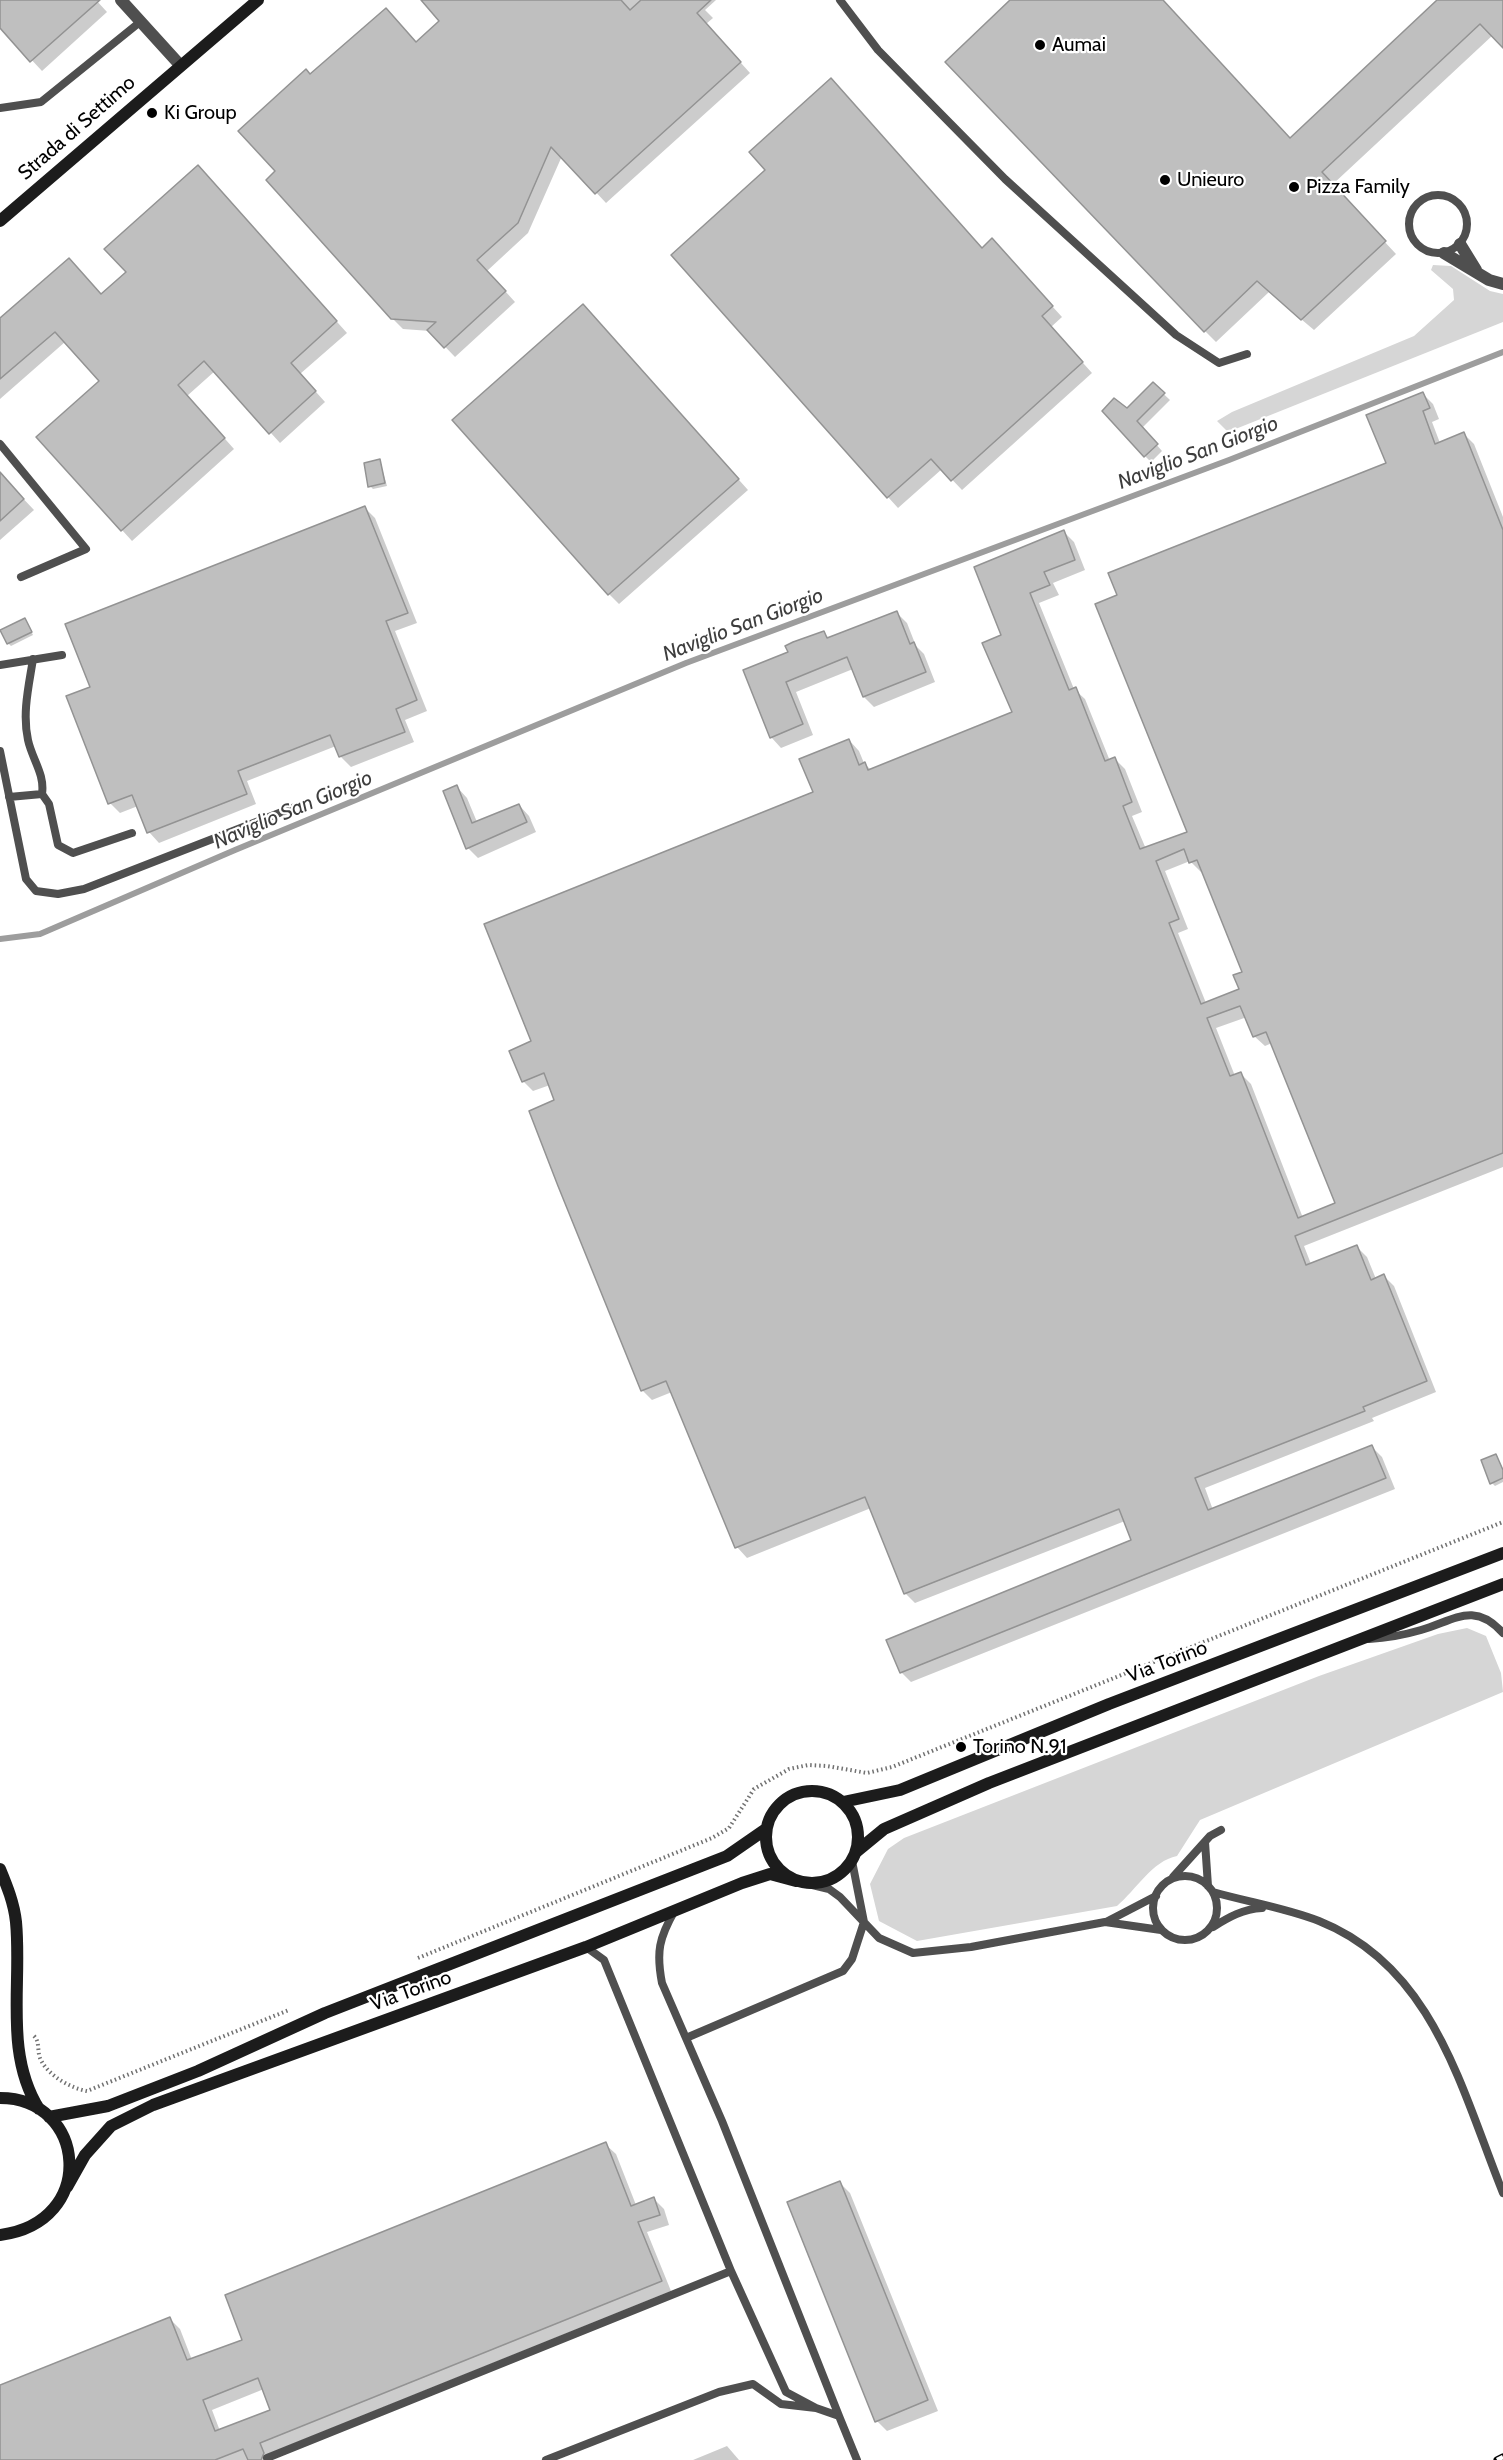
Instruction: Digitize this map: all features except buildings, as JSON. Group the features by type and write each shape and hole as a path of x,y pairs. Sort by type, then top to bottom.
{"main road":[{"name":"Strada di Settimo","path":"0,221 258,0"},
{"name":"Via Torino","path":"843,1802 900,1790 1109,1704 1365,1608 1503,1553"},
{"path":"854,1857 858,1836 857,1824 843,1802 826,1792 799,1792 778,1804 769,1818 765,1840 771,1860 786,1875 800,1882 829,1880 843,1872 854,1857 884,1829 989,1782 1092,1740 1503,1584"},
{"name":"Via Torino","path":"44,2113 108,2106 198,2071 325,2013 727,1856 766,1829"},
{"path":"0,1869 10,1894 16,1920 19,2063 27,2086 44,2113 61,2132 68,2149 70,2168 67,2187"},
{"name":"Via Torino","path":"0,2235 20,2232 40,2223 57,2207 85,2155 111,2126 153,2105 586,1947 742,1882 770,1874 800,1882"},
{"path":"0,2098 28,2103 44,2113"}],"street":[{"path":"121,0 180,65"},
{"path":"1460,244 1476,270"},
{"path":"1444,253 1476,270 1489,280 1503,284"}],"lane":[{"path":"840,0 878,50 1005,179 1176,335 1219,363 1247,354"},
{"path":"0,108 41,102 140,22"},
{"path":"1442,194 1457,201 1463,208 1468,227 1460,244 1444,253 1435,253 1418,246 1408,229 1412,209 1425,197 1442,194"},
{"path":"0,444 86,549 21,577"},
{"path":"0,665 62,655"},
{"path":"33,659 25,712 27,739 44,782 42,794 49,804 58,845 73,853 132,833"},
{"path":"0,751 26,879 36,891 58,894 84,889 292,808"},
{"path":"9,797 42,794"},
{"path":"1362,1639 1393,1638 1463,1614 1481,1616 1503,1633"},
{"path":"1161,1930 1153,1914 1159,1889 1172,1879 1205,1842 1221,1830"},
{"path":"1205,1842 1211,1889 1217,1914 1211,1928"},
{"path":"686,2038 843,1971 852,1959 864,1922 854,1857"},
{"path":"1172,1879 1187,1876 1211,1889 1319,1921 1365,1946 1404,1980 1425,2009 1441,2038 1503,2193"},
{"path":"800,1882 829,1889 840,1897 879,1938 913,1953 971,1947 1105,1922 1156,1896"},
{"path":"1105,1922 1161,1930 1185,1941 1203,1936 1211,1928 1250,1909 1270,1908"},
{"path":"675,1910 661,1936 658,1965 662,1983 722,2121 857,2460"},
{"path":"586,1947 604,1960 731,2271 786,2392 816,2408 839,2416"},
{"path":"267,2458 731,2271"},
{"path":"546,2460 719,2391 753,2384 781,2404 816,2408"}],"path":[{"path":"407,1962 712,1838 729,1828 754,1789 789,1769 827,1766 867,1773 892,1767 1503,1522"},
{"path":"18,2035 34,2036 38,2040 39,2056 50,2072 79,2089 87,2091 298,2007"}],"shaded area":[{"path":"1433,265 1451,266 1490,291 1503,294 1503,322 1228,432 1217,421 1232,412 1414,336 1454,300 1453,289 1431,270"},
{"path":"1467,1628 1486,1636 1501,1673 1503,1692 1200,1820 1177,1856 1152,1870 1117,1906 917,1941 879,1921 870,1884 888,1849 904,1838 1319,1676 1438,1634"}],"waterway":[{"name":"Naviglio San Giorgio","path":"0,939 40,934 235,850 686,663 1229,460 1503,352"}],"railway":[{"path":"1497,2460 1503,2457"}],"place":[{"name":"Aumai","path":"1040,45"},
{"name":"Ki Group","path":"152,113"},
{"name":"Unieuro","path":"1165,180"},
{"name":"Pizza Family","path":"1294,187"},
{"name":"Torino N.91","path":"961,1747"}]}
